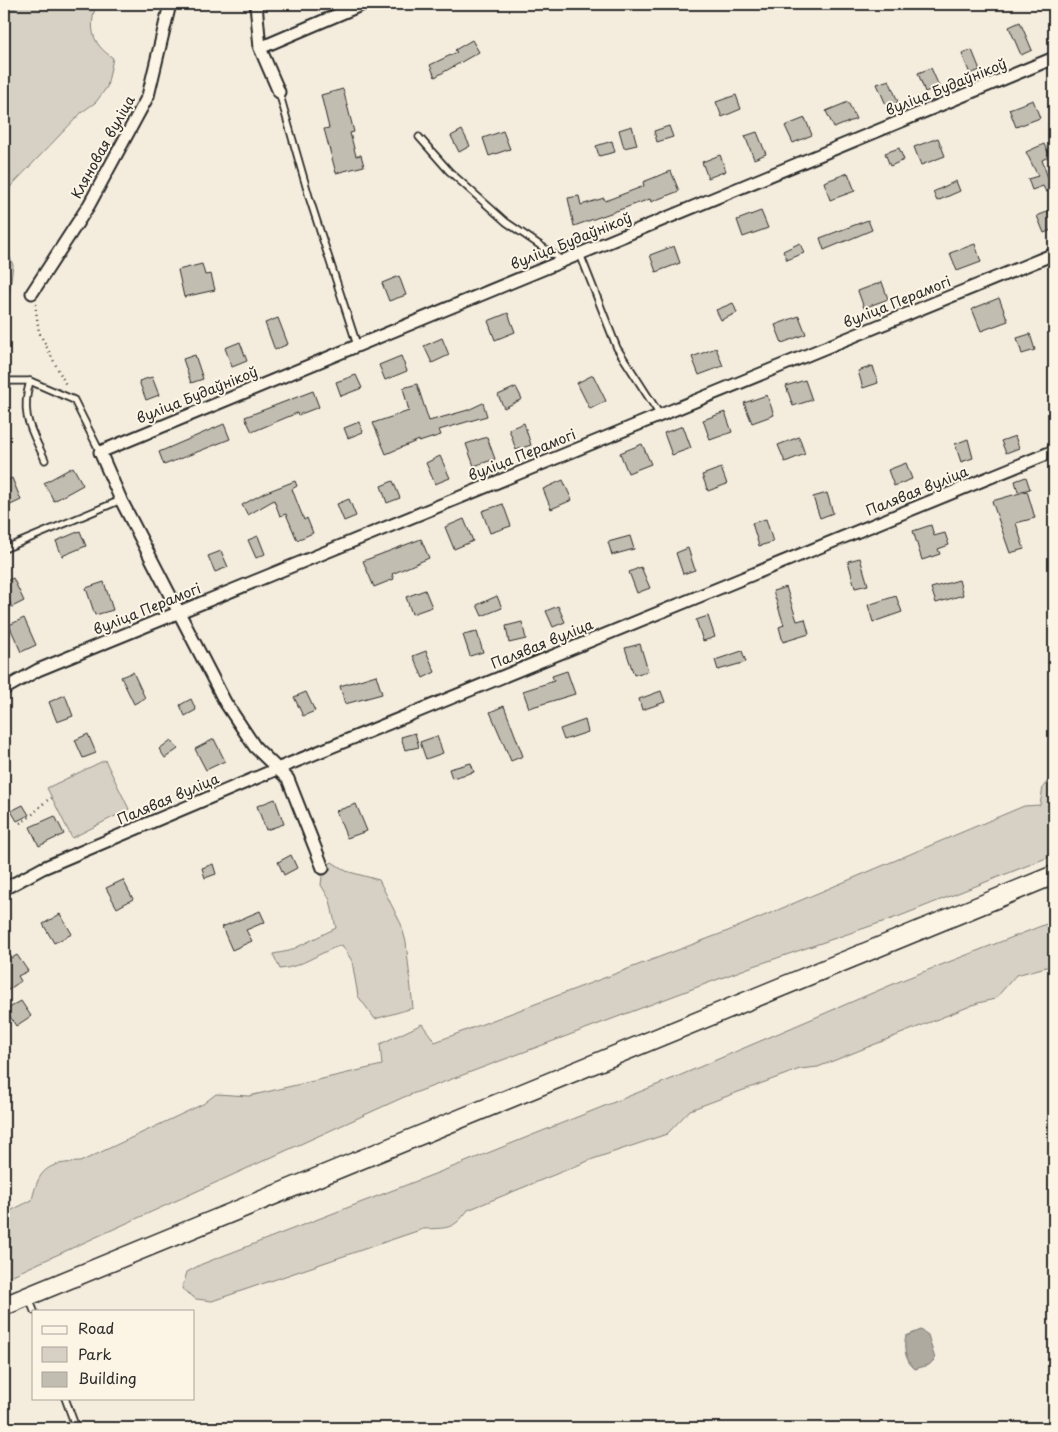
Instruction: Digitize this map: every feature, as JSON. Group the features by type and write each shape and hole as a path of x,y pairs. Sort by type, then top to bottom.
{"main road":[{"path":"4,1306 31,1303 1054,875"}],"street":[{"name":"Кляновая вуліца","path":"32,293 89,205 148,96 170,4"},
{"path":"256,4 260,48 279,92"},
{"path":"260,48 363,4"},
{"name":"вуліца Будаўнікоў","path":"100,452 1054,58"},
{"name":"вуліца Перамогі","path":"4,689 38,670 1054,254"},
{"name":"Палявая вуліца","path":"4,889 43,868 277,769 1054,451"},
{"path":"100,452 121,500 225,702 255,747 288,779 323,868"}],"lane":[{"path":"279,92 310,200 357,346"},
{"path":"418,137 449,171 506,222 563,261"},
{"path":"580,254 617,348 660,415"},
{"path":"4,380 30,381 74,400 100,452"},
{"path":"30,381 25,409 28,421 46,460"},
{"path":"4,549 121,500"},
{"path":"66,1400 76,1428"}],"path":[{"path":"32,293 40,332 74,400"},
{"path":"20,823 32,817 46,800 53,796"}],"green space":[{"path":"23,4 96,4 93,21 94,35 100,47 113,58 107,87 96,102 82,112 11,186 4,202 4,13"},
{"path":"4,242 13,265 4,335"},
{"path":"105,760 129,809 72,838 47,788"},
{"path":"1054,773 1054,855 900,916 748,968 404,1097 4,1279 4,1214 32,1200 42,1174 53,1166 80,1162 203,1104 216,1094 249,1096 382,1065 380,1044 422,1024 435,1042 728,931 1024,806 1040,805 1043,787"},
{"path":"332,862 346,871 379,880 401,924 406,942 413,1008 375,1019 358,996 352,961 342,945 304,962 280,969 273,954 289,951 336,928 330,900 321,885 323,868"},
{"path":"1054,921 1054,965 1016,975 995,999 978,1003 818,1067 800,1069 690,1110 667,1134 593,1159 468,1210 454,1225 449,1227 423,1229 212,1301 196,1299 182,1289 187,1272 202,1264 463,1163 674,1078 905,979"}],"shaded area":[{"path":"921,1330 928,1335 935,1359 929,1365 915,1369 907,1358 905,1341 906,1336"}],"building":[{"path":"1020,22 1032,50 1021,55 1009,27"},
{"path":"472,40 479,52 435,77 430,65 457,52 455,50"},
{"path":"972,50 980,70 970,74 962,54"},
{"path":"931,68 939,86 925,92 918,73"},
{"path":"889,80 898,102 887,107 877,84"},
{"path":"343,89 354,132 350,133 356,156 361,155 364,166 336,173 324,129 329,128 321,95"},
{"path":"736,95 741,109 722,117 716,102"},
{"path":"1033,100 1040,118 1016,127 1009,109"},
{"path":"848,102 856,119 834,128 826,111"},
{"path":"805,118 812,135 793,143 785,126"},
{"path":"632,126 637,145 624,148 619,130"},
{"path":"669,126 673,137 657,142 654,131"},
{"path":"462,130 470,146 459,152 451,136"},
{"path":"503,131 510,149 489,156 483,138"},
{"path":"757,132 766,154 754,159 745,136"},
{"path":"938,138 945,156 921,165 914,147"},
{"path":"612,141 615,152 599,156 596,146"},
{"path":"1044,144 1050,156 1042,160 1052,190 1046,192 1043,186 1032,190 1028,179 1038,176 1026,152"},
{"path":"899,148 904,160 890,166 885,153"},
{"path":"720,155 726,171 708,178 702,162"},
{"path":"671,171 679,191 651,202 650,199 574,226 568,198 579,196 581,205 604,198 605,201 644,186 643,182"},
{"path":"848,173 855,191 830,200 824,182"},
{"path":"956,181 960,191 937,201 933,192"},
{"path":"1054,209 1054,229 1044,233 1037,216"},
{"path":"761,211 768,228 743,237 737,220"},
{"path":"868,220 872,230 824,250 820,238"},
{"path":"800,243 804,253 787,260 783,251"},
{"path":"975,244 981,262 957,271 950,253"},
{"path":"674,246 680,263 656,272 650,255"},
{"path":"202,264 205,275 211,274 215,290 184,297 178,270"},
{"path":"399,276 406,295 389,301 382,283"},
{"path":"882,282 888,299 864,308 858,291"},
{"path":"999,298 1008,321 981,331 972,309"},
{"path":"733,303 737,313 721,320 716,310"},
{"path":"508,313 515,332 495,340 488,321"},
{"path":"799,316 806,334 782,343 775,325"},
{"path":"278,318 288,344 275,350 265,323"},
{"path":"1030,334 1035,350 1022,354 1017,338"},
{"path":"442,338 449,355 432,363 424,346"},
{"path":"240,342 247,361 232,367 225,348"},
{"path":"716,348 723,366 699,375 692,357"},
{"path":"195,355 203,379 191,383 183,359"},
{"path":"401,356 407,371 385,380 379,365"},
{"path":"873,366 878,383 863,388 858,371"},
{"path":"356,375 362,388 341,396 336,382"},
{"path":"593,375 606,401 590,409 577,383"},
{"path":"152,377 159,395 146,400 139,381"},
{"path":"805,380 812,400 793,406 786,386"},
{"path":"417,384 429,421 468,410 483,403 487,416 439,430 441,435 419,442 419,440 386,454 373,423 409,411 403,388"},
{"path":"516,387 522,399 504,408 498,395"},
{"path":"313,391 319,407 298,415 297,413 252,432 245,417"},
{"path":"767,395 774,415 752,423 744,403"},
{"path":"725,412 732,432 710,440 703,420"},
{"path":"359,422 363,432 348,438 344,428"},
{"path":"524,423 531,445 516,450 509,429"},
{"path":"224,424 230,439 164,465 159,452"},
{"path":"683,426 691,448 672,455 664,433"},
{"path":"1015,436 1019,448 1006,453 1001,441"},
{"path":"487,437 495,459 474,466 466,444"},
{"path":"799,437 805,454 785,462 778,445"},
{"path":"968,439 973,458 961,462 955,444"},
{"path":"642,444 651,464 628,473 620,453"},
{"path":"440,456 450,478 435,484 426,463"},
{"path":"906,463 912,479 894,486 888,470"},
{"path":"73,467 83,485 54,501 44,483"},
{"path":"721,468 727,484 708,491 702,475"},
{"path":"1026,477 1030,489 1018,492 1015,481"},
{"path":"12,478 21,500 4,508 4,482"},
{"path":"563,480 572,500 551,509 543,489"},
{"path":"295,481 297,486 292,489 304,520 307,518 313,533 297,540 286,514 280,516 274,500 248,515 242,505 264,493"},
{"path":"393,481 400,498 387,503 381,486"},
{"path":"1027,491 1035,518 1016,523 1024,549 1010,553 992,501"},
{"path":"827,493 833,513 820,518 813,497"},
{"path":"349,499 356,516 344,521 337,504"},
{"path":"503,504 511,526 490,533 482,511"},
{"path":"464,519 473,541 454,549 445,527"},
{"path":"766,519 773,542 759,546 752,523"},
{"path":"931,525 934,536 945,533 949,545 938,549 940,554 922,560 913,531"},
{"path":"80,531 86,546 62,556 56,541"},
{"path":"258,536 265,554 256,558 248,540"},
{"path":"630,536 634,549 612,555 608,542"},
{"path":"421,539 429,558 392,574 394,579 374,587 363,561"},
{"path":"688,548 695,570 683,574 676,553"},
{"path":"221,551 228,567 215,572 208,556"},
{"path":"860,558 868,585 855,588 848,561"},
{"path":"641,567 650,588 637,593 629,572"},
{"path":"13,578 24,601 12,607 4,590 4,582"},
{"path":"959,580 963,595 936,603 931,588"},
{"path":"104,582 113,610 95,615 86,588"},
{"path":"786,587 797,621 805,619 809,634 783,642 779,627 784,625 773,591"},
{"path":"425,590 432,607 412,614 406,597"},
{"path":"497,596 502,608 482,616 477,605"},
{"path":"896,596 902,612 873,622 868,605"},
{"path":"558,606 565,622 553,627 546,611"},
{"path":"708,616 715,637 703,641 696,620"},
{"path":"24,618 36,645 21,652 9,625"},
{"path":"522,622 526,639 509,643 506,626"},
{"path":"477,632 483,652 470,656 463,635"},
{"path":"640,644 648,671 634,675 625,648"},
{"path":"426,651 435,672 423,678 413,656"},
{"path":"742,651 746,662 718,670 715,660"},
{"path":"567,671 575,694 529,708 523,691 554,681 552,676"},
{"path":"133,672 145,698 134,704 121,677"},
{"path":"376,675 382,694 345,704 340,686"},
{"path":"661,691 665,702 642,710 639,699"},
{"path":"306,692 315,711 303,716 294,697"},
{"path":"65,695 73,716 57,722 49,702"},
{"path":"191,699 196,710 185,716 180,705"},
{"path":"504,706 523,756 511,761 490,712"},
{"path":"585,720 588,732 564,740 560,729"},
{"path":"415,733 419,747 405,750 401,737"},
{"path":"88,734 96,753 83,758 75,740"},
{"path":"437,736 443,753 426,759 420,742"},
{"path":"214,739 225,761 206,770 195,749"},
{"path":"171,740 178,749 165,758 159,749"},
{"path":"471,763 474,772 452,778 449,769"},
{"path":"275,799 284,824 266,830 257,806"},
{"path":"356,804 367,831 347,838 336,811"},
{"path":"23,805 29,815 17,821 11,811"},
{"path":"55,816 64,834 39,846 30,827"},
{"path":"291,855 297,868 284,875 278,862"},
{"path":"213,864 216,874 205,878 202,868"},
{"path":"123,880 133,899 117,908 106,888"},
{"path":"260,911 265,922 246,930 252,941 232,950 222,927"},
{"path":"60,914 72,934 54,943 43,924"},
{"path":"4,946 12,958 17,955 28,971 18,976 21,981 4,993"},
{"path":"21,1001 31,1016 16,1026 6,1010"}]}
